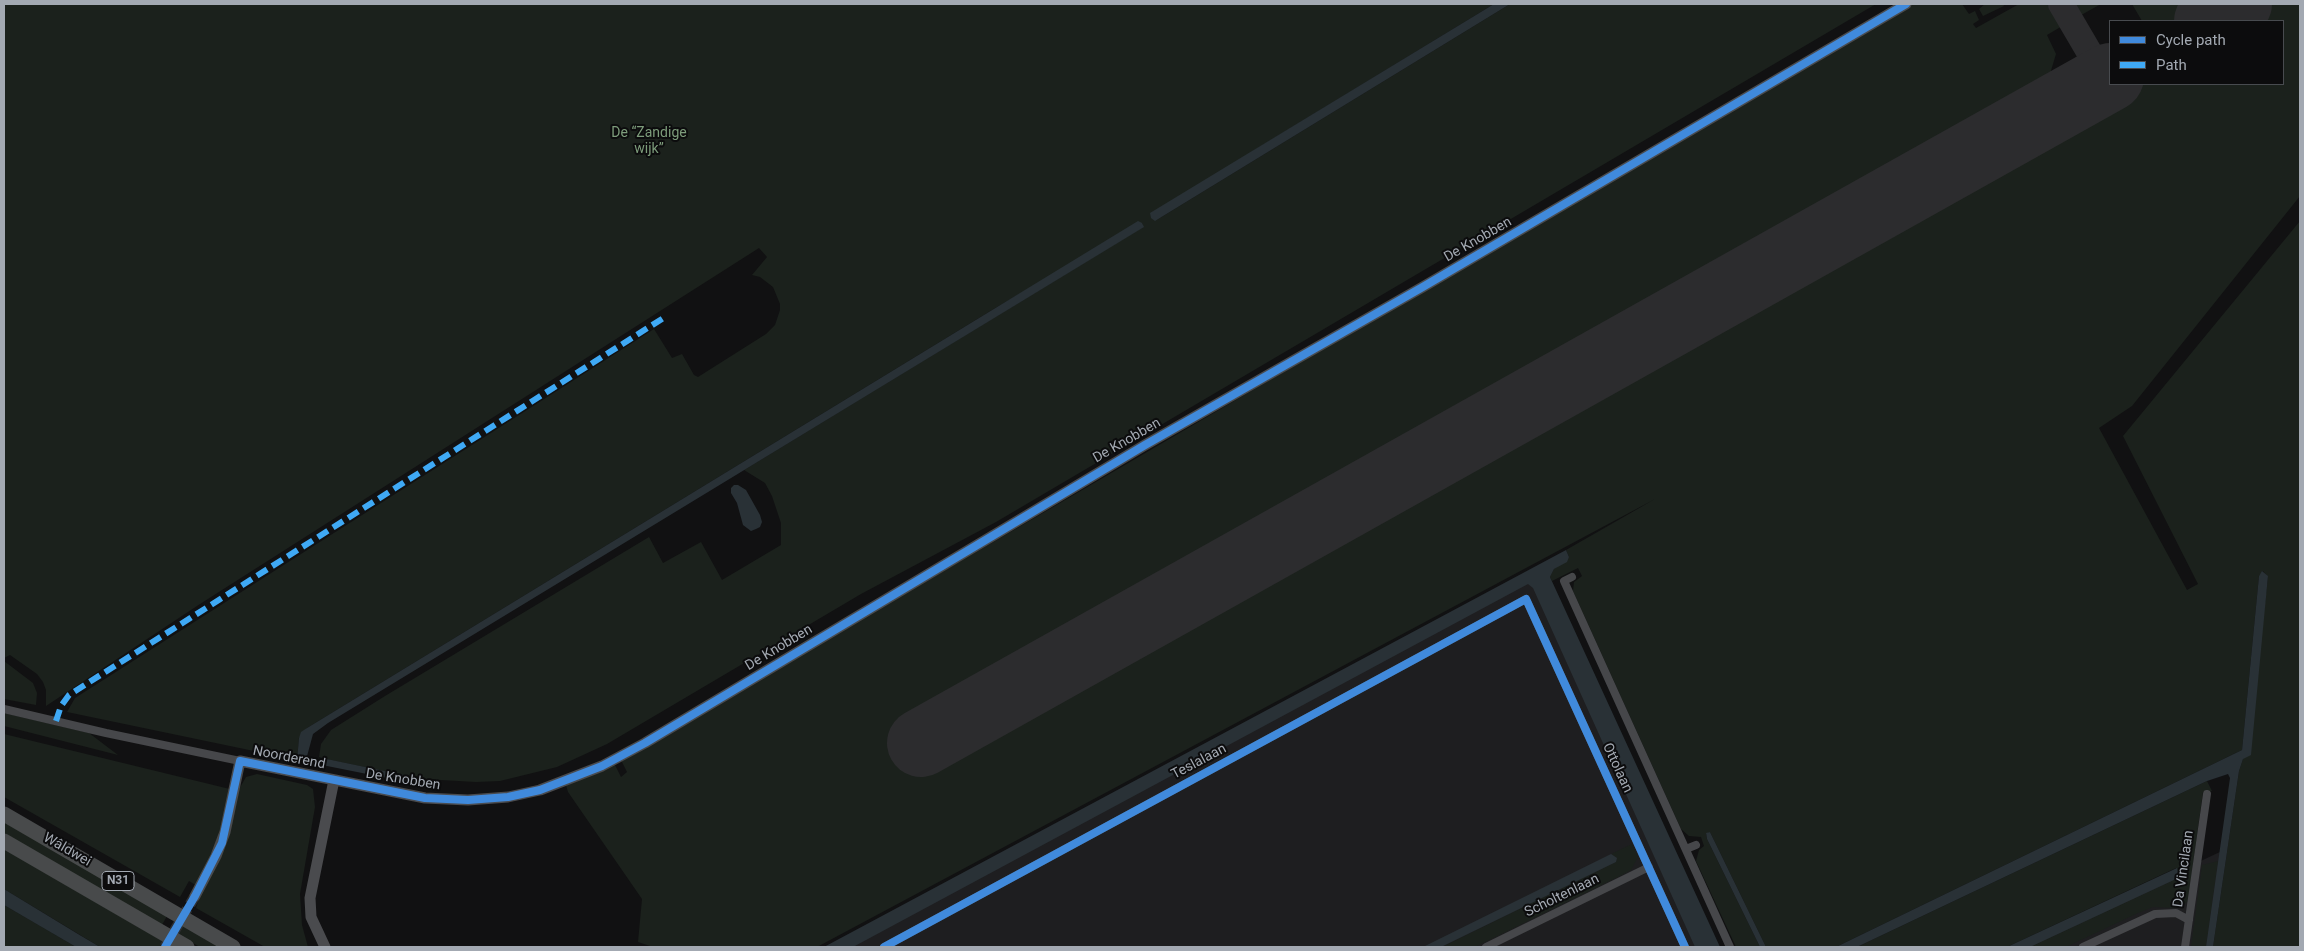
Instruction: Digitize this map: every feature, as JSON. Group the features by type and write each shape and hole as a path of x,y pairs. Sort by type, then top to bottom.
{"highway":[{"name":"Wâldwei","path":"4,814 233,947"},
{"name":"Wâldwei","path":"4,841 187,947"}],"street":[{"name":"De Knobben","path":"334,780 425,798 468,800 508,797 540,790 602,766 645,743 1145,445 1421,288 1906,4"},
{"name":"Ottolaan","path":"1572,577 1564,581 1730,947"},
{"name":"Ottolaan","path":"1526,599 1685,947"},
{"name":"Teslalaan","path":"884,947 1526,599"},
{"name":"Noorderend","path":"4,709 106,733 334,780 310,898 310,917 324,947"},
{"path":"195,896 226,832 240,761"},
{"name":"Da Vincilaan","path":"2185,947 2207,794"},
{"path":"1686,849 1696,845"},
{"name":"Scholtenlaan","path":"1486,947 1649,867"},
{"path":"2083,947 2155,914 2176,914 2189,920"}],"shaded area":[{"path":"1494,4 1510,4 1155,221 1151,218 1150,213"},
{"path":"1138,221 1144,227 328,723 313,734 306,760 297,760 299,738 301,732 307,728"},
{"path":"734,485 738,485 746,490 760,515 762,522 760,527 751,531 743,525 737,503 731,493 731,488"},
{"path":"1566,550 1569,557 1567,562 1554,569 1550,577 1720,947 1695,947 1533,588 1528,584 853,947 824,947"},
{"path":"2262,571 2268,576 2251,755 2243,759 2239,771 2213,947 2206,947 2230,778 2228,774 2207,781 1857,947 1836,947 2242,750 2259,576"},
{"path":"1539,573 1708,947 840,947"},
{"path":"322,758 423,779 422,785 322,765"},
{"path":"1710,832 1766,947 1760,947 1707,839 1706,833"},
{"path":"2224,850 2211,947 2019,947"},
{"path":"1611,854 1617,858 1616,862 1441,947 1423,947"},
{"path":"2177,868 2179,874 2176,879 2030,947 2007,947"},
{"path":"4,889 100,947 76,947 4,905"}],"green space":[{"name":"De “Zandige wijk”","path":"4,4 1494,4 1253,151 1155,221 1510,4 1876,4 996,522 861,594 607,744 557,767 500,781 476,782 423,779 326,759 319,757 321,744 331,730 649,537 663,563 701,542 722,580 781,545 781,523 772,496 765,483 744,470 1143,227 1142,223 997,307 307,728 299,738 297,760 67,712 75,698 654,329 672,358 682,354 694,375 698,377 766,334 775,325 780,304 773,287 760,277 752,275 767,257 759,248 200,604 46,706 46,690 37,674 10,655 4,658"},
{"path":"1912,4 1962,4 1969,14 1975,11 1979,20 1973,24 1976,28 2019,4 2058,4 2069,22 2047,35 2056,54 2047,84 910,725 931,762 2137,85 2284,85 2284,20 2238,20 2267,4 2300,4 2300,196 2132,406 2099,428 2187,590 2198,584 2123,436 2300,221 2300,947 2213,947 2260,644 2268,577 2263,571 2259,576 2242,750 1836,947 1766,947 1710,832 1706,834 1707,839 1760,947 1736,947 1696,861 1699,850 1704,846 1701,837 1689,836 1681,829 1573,591 1574,582 1582,576 1578,568 1552,581 1550,577 1554,569 1569,557 1566,550 1655,499 817,947 653,947 638,942 642,899 568,792 566,785 614,763 621,777 627,772 621,760"},
{"path":"1985,4 2003,4 2004,6 1983,16 1979,9"},
{"path":"2065,4 2101,4 2074,19"},
{"path":"2132,4 2205,4 2175,20 2141,20"},
{"path":"4,661 33,683 37,693 36,705 4,699"},
{"path":"4,713 89,733 118,755 4,726"},
{"path":"4,734 238,791 246,777 257,774 307,785 313,789 315,807 300,894 302,925 308,947 265,947 196,908 202,889 189,881 180,897 4,797"},
{"path":"2207,781 2212,791 2203,792 2188,900 2183,906 2176,908 2153,907 2066,947 2030,947 2176,879 2176,868 2007,947 1857,947"},
{"path":"4,822 167,916 162,925 4,833"},
{"path":"1632,844 1638,857 1631,870 1622,875 1475,947 1442,947 1616,862 1617,858 1611,854"},
{"path":"4,849 173,947 100,947 4,889"},
{"path":"2218,861 2206,947 2191,947 2202,865"},
{"path":"4,905 30,920 76,947 4,947"},
{"path":"182,925 220,947 200,947 177,934"}],"taxiway":[{"path":"2061,4 2105,79"}],"runway":[{"path":"2210,20 2238,4"},
{"path":"921,743 2109,78"}],"tunnel":[{"path":"165,947 195,896"}],"marked path":[{"path":"56,721 61,706 69,695 665,317"}],"cycle path":[{"path":"165,947 195,896 222,843 240,761 425,798 468,800 508,797 540,790 602,766 645,743 1145,445 1421,288 1906,4"},
{"path":"884,947 1526,599 1685,947"}]}
